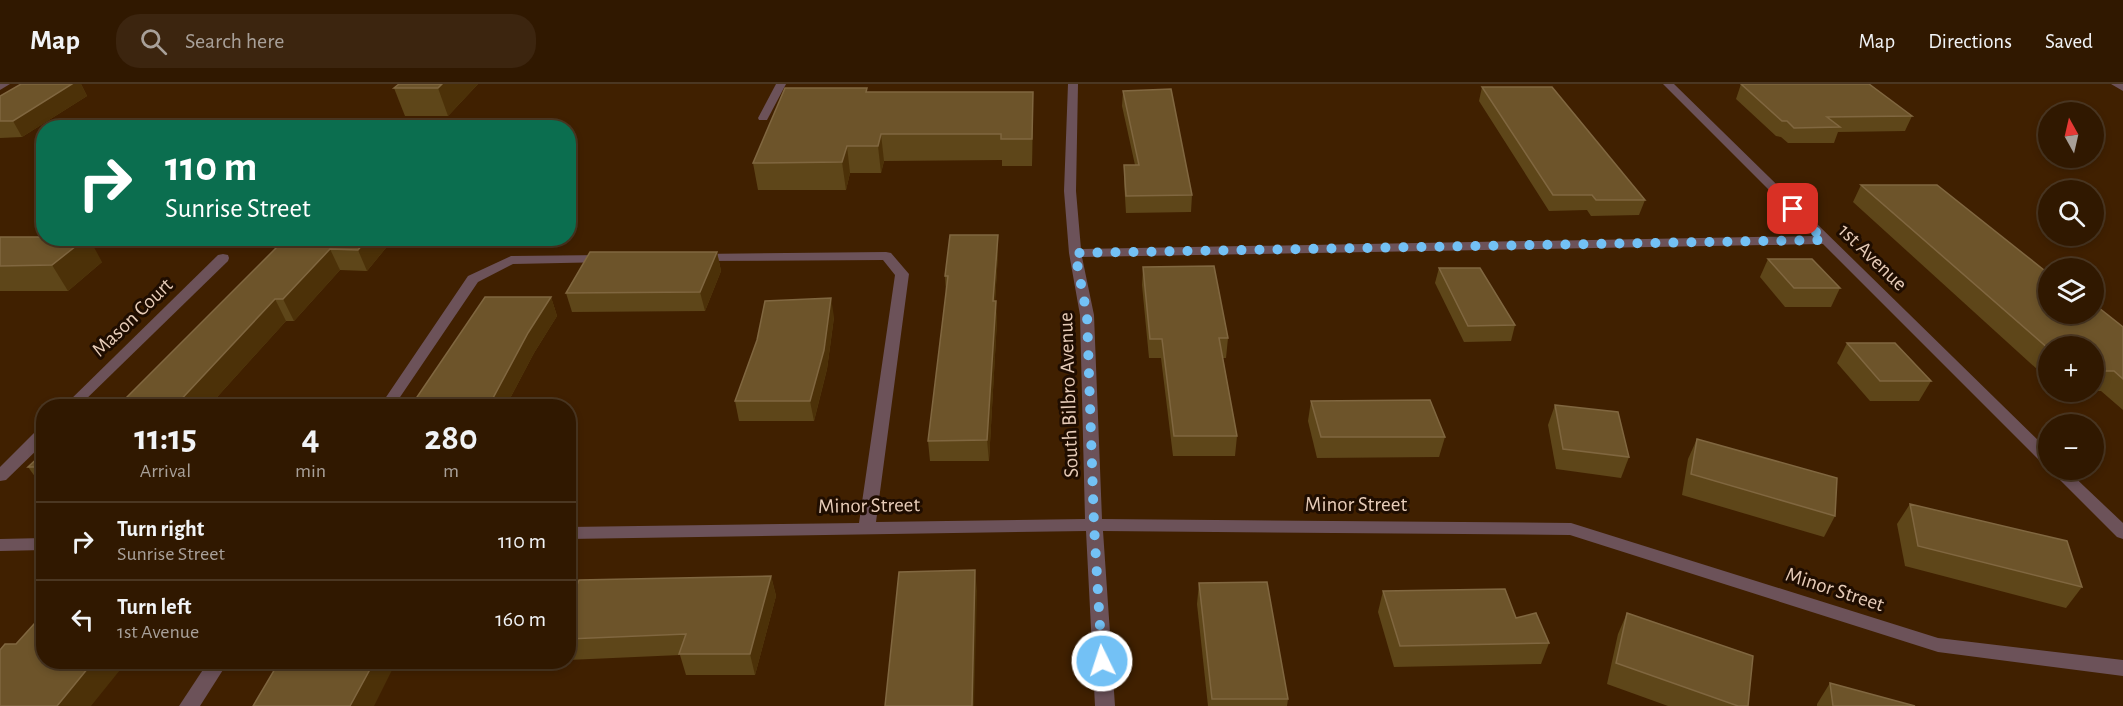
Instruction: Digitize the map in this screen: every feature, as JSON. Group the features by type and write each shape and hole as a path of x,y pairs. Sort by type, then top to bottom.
{"street":[{"path":"0,87 5,84"},
{"path":"763,118 781,84"},
{"name":"South Bilbro Avenue","path":"1073,84 1070,192 1075,253 1087,315 1094,525 1105,706"},
{"name":"1st Avenue","path":"1668,84 2038,449"},
{"path":"2116,84 2123,88"},
{"path":"1075,253 1824,240"},
{"path":"687,258 886,256 902,274 867,527"},
{"name":"Mason Court","path":"78,399 223,258"},
{"path":"392,399 473,279 511,260 617,259"},
{"path":"0,476 36,441"},
{"path":"2068,480 2123,533"},
{"name":"Minor Street","path":"576,533 1094,525 1571,529 1938,645 2123,668"},
{"path":"0,545 36,544"},
{"path":"189,706 213,669"}],"building":[{"path":"21,84 72,84 13,121 0,121 0,96"},
{"path":"399,84 442,84 438,88 394,88"},
{"path":"1741,84 1869,84 1912,116 1827,117 1840,127 1794,128 1787,121 1782,121"},
{"path":"1482,87 1552,87 1645,200 1596,200 1592,195 1553,195"},
{"path":"785,88 867,88 866,92 1033,92 1032,139 1001,139 1001,134 881,134 878,146 847,146 842,162 753,163"},
{"path":"1171,89 1192,195 1126,196 1124,165 1139,165 1123,91"},
{"path":"1861,185 1937,185 2038,265 2038,324 2104,324 2104,312 2123,327 2123,379 2114,371 2104,371 2104,336 2038,336 2038,339"},
{"path":"950,235 998,235 987,440 928,441 948,276 945,276"},
{"path":"0,237 36,237 36,246 76,246 52,265 0,266"},
{"path":"278,246 361,246 358,250 330,249 283,299 275,299 182,399 125,399"},
{"path":"590,252 717,252 700,292 566,293"},
{"path":"1768,259 1812,259 1840,288 1794,288"},
{"path":"1214,266 1228,338 1219,338 1237,436 1174,436 1162,339 1150,339 1143,267"},
{"path":"1439,268 1480,268 1515,325 1468,326"},
{"path":"485,297 551,297 528,333 493,398 416,399"},
{"path":"831,298 824,350 810,401 735,401 757,340 765,301"},
{"path":"1847,343 1895,343 1931,381 1880,381"},
{"path":"1430,400 1445,437 1321,437 1311,401"},
{"path":"1555,405 1618,412 1629,457 1563,449"},
{"path":"1697,439 1837,478 1835,516 1691,474"},
{"path":"36,460 36,467 28,467"},
{"path":"1910,504 2067,541 2082,587 1918,546"},
{"path":"975,570 972,706 885,706 899,572"},
{"path":"771,576 750,654 679,654 686,634 576,639 576,588 579,580"},
{"path":"1267,582 1288,699 1212,699 1199,583"},
{"path":"1505,589 1516,618 1536,613 1549,643 1400,646 1383,591"},
{"path":"1627,613 1753,656 1748,706 1738,706 1616,663"},
{"path":"36,622 36,669 87,669 57,706 0,706 0,650 5,644 16,644"},
{"path":"275,669 370,669 350,706 253,706"},
{"path":"1830,683 1915,706 1833,706"}],"route":[{"path":"1102,661 1094,525 1087,308 1075,253 1824,240 1793,209"}]}
